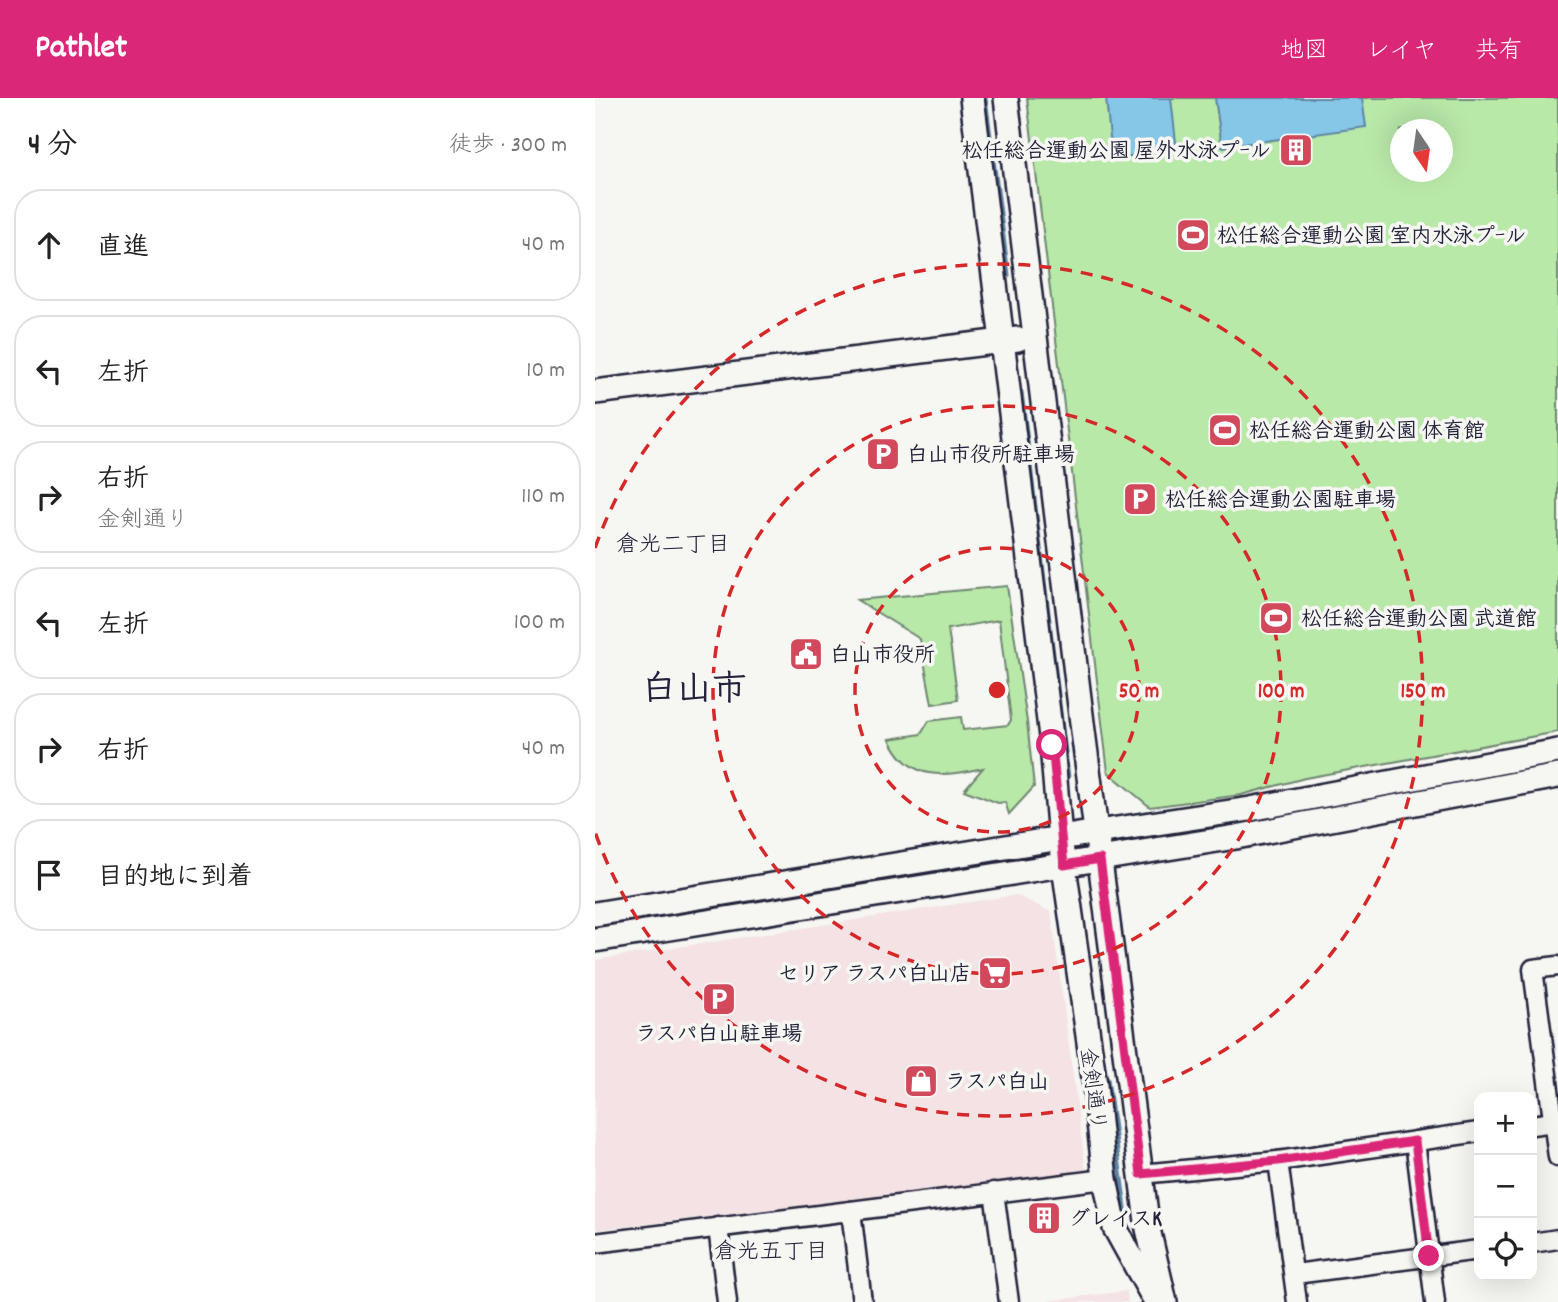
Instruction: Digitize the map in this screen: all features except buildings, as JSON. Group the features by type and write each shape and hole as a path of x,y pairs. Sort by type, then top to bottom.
{"street":[{"name":"金剣通り","path":"972,98 1052,745 1060,838 1095,1085 1105,1179 1115,1228 1156,1302"},
{"name":"金剣通り","path":"1006,98 1148,1229 1165,1302"},
{"path":"595,393 1035,337"},
{"path":"595,914 1250,809 1558,751"},
{"path":"595,940 1376,812 1558,776"},
{"path":"1558,966 1533,969 1552,1069 1558,1157"},
{"path":"1537,1124 1554,1122"},
{"path":"1141,1174 1278,1161 1474,1133"},
{"path":"1415,1141 1434,1302"},
{"path":"1278,1161 1297,1302"},
{"path":"595,1243 1105,1179"},
{"path":"994,1192 1003,1301"},
{"path":"851,1211 862,1302"},
{"path":"718,1227 727,1302"},
{"path":"1537,1242 1558,1239"},
{"path":"1295,1274 1474,1251"}],"shaded area":[{"path":"1016,895 1051,912 1086,1172 595,1230 595,960"},
{"path":"1127,1291 1128,1302 1039,1302"}],"green space":[{"path":"1027,98 1558,98 1558,732 1305,778 1241,795 1150,807 1108,772"},
{"path":"1007,586 1034,787 1009,814 1005,802 998,803 964,790 983,768 955,773 929,773 907,763 890,739 921,734 929,721 961,717 963,730 1008,725 1011,720 999,620 948,629 958,700 932,704 920,639 857,600"}],"water":[{"path":"1106,98 1171,98 1177,151 1112,158"},
{"path":"1215,98 1362,98 1366,127 1222,147"}],"waterway":[{"path":"985,98 1008,275"},
{"path":"1021,392 1068,777"},
{"path":"1107,1079 1126,1215"}],"place":[{"name":"松任総合運動公園 屋外水泳プｰル","path":"1296,150"},
{"name":"松任総合運動公園 室内水泳プｰル","path":"1193,235"},
{"name":"松任総合運動公園 体育館","path":"1225,430"},
{"name":"白山市役所駐車場","path":"883,454"},
{"name":"松任総合運動公園駐車場","path":"1140,499"},
{"name":"松任総合運動公園 武道館","path":"1276,618"},
{"name":"白山市役所","path":"806,654"},
{"name":"セリア ラスパ白山店","path":"995,973"},
{"name":"ラスパ白山駐車場","path":"719,999"},
{"name":"ラスパ白山","path":"921,1081"},
{"name":"グレイスK","path":"1044,1218"}],"district":[{"name":"倉光二丁目","path":"673,543"},
{"name":"白山市","path":"694,687"},
{"name":"倉光五丁目","path":"771,1250"}],"route":[{"path":"1052,745 1064,865 1100,859 1141,1174 1278,1161 1415,1141 1429,1256"}]}
